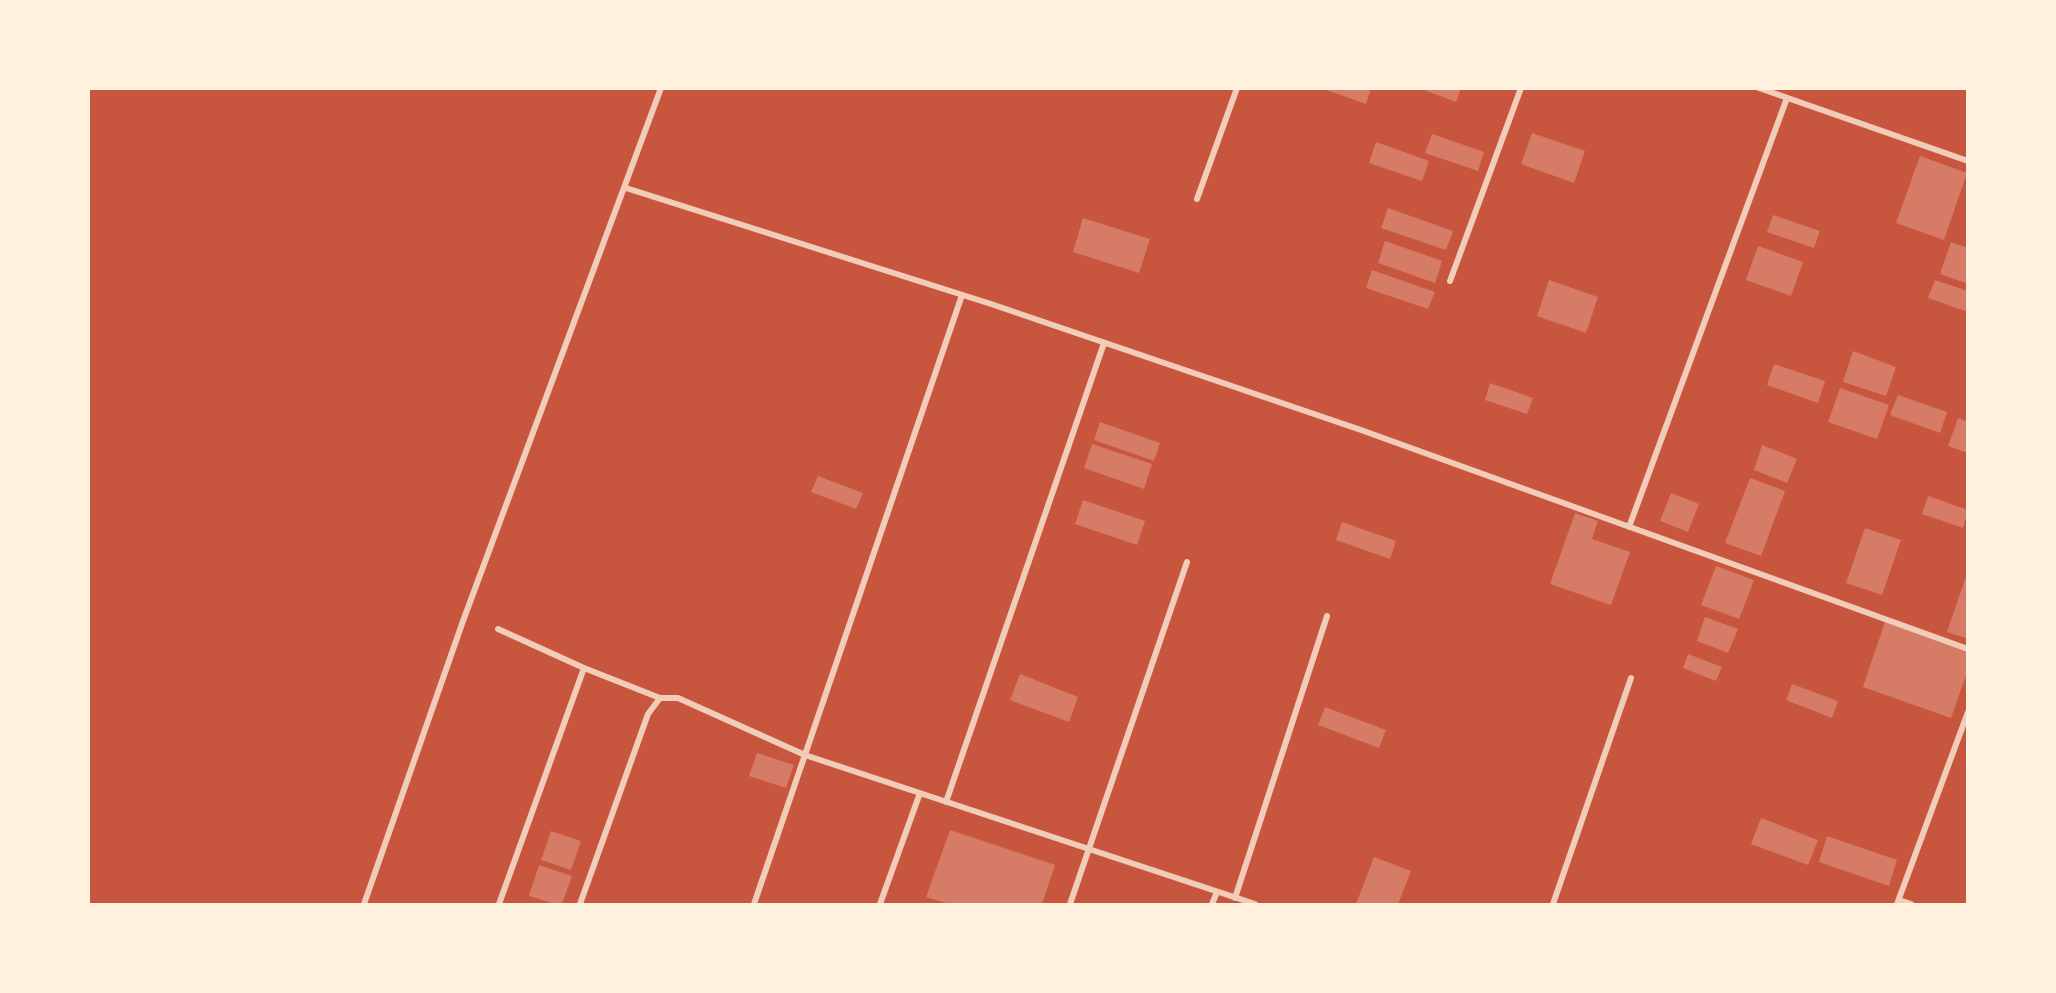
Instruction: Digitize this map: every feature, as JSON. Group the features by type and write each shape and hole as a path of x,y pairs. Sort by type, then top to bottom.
{"street":[{"path":"364,904 463,621 626,188 661,88"},
{"path":"1197,199 1237,88"},
{"path":"1450,281 1521,88"},
{"path":"1759,88 1968,161"},
{"path":"1629,527 1787,98"},
{"path":"626,188 962,295 1361,430 1968,649"},
{"path":"754,904 962,295"},
{"path":"946,802 1104,343"},
{"path":"1070,904 1187,562"},
{"path":"1235,898 1327,616"},
{"path":"498,629 584,668 660,698 678,698 805,755 1255,904"},
{"path":"499,904 584,668"},
{"path":"1553,904 1631,678"},
{"path":"580,904 648,714 660,698"},
{"path":"1911,904 1898,902 1968,712"},
{"path":"880,904 920,793"},
{"path":"1212,904 1217,892"}],"building":[{"path":"1321,88 1371,88 1366,104"},
{"path":"1419,88 1461,88 1456,102"},
{"path":"1532,133 1585,151 1574,183 1521,164"},
{"path":"1432,134 1484,152 1478,171 1425,153"},
{"path":"1376,142 1429,161 1422,181 1369,163"},
{"path":"1920,156 1967,173 1944,240 1896,223"},
{"path":"1388,208 1453,231 1446,250 1381,228"},
{"path":"1773,215 1820,231 1814,248 1767,232"},
{"path":"1083,218 1150,239 1139,273 1073,252"},
{"path":"1385,241 1442,261 1435,283 1378,263"},
{"path":"1951,242 1968,248 1968,284 1940,274"},
{"path":"1758,246 1803,262 1791,296 1746,280"},
{"path":"1372,270 1435,292 1428,309 1366,288"},
{"path":"1549,280 1598,297 1586,333 1537,316"},
{"path":"1935,280 1968,291 1968,312 1928,298"},
{"path":"1853,351 1896,367 1886,396 1843,382"},
{"path":"1774,364 1825,381 1818,403 1767,385"},
{"path":"1490,383 1533,398 1527,414 1485,400"},
{"path":"1840,388 1889,405 1877,439 1828,422"},
{"path":"1898,395 1947,412 1940,433 1890,415"},
{"path":"1958,418 1968,422 1968,453 1948,446"},
{"path":"1100,422 1160,443 1154,461 1094,440"},
{"path":"1092,444 1152,464 1144,489 1084,468"},
{"path":"1762,445 1797,459 1787,483 1754,470"},
{"path":"818,476 863,493 856,509 811,492"},
{"path":"1750,478 1785,491 1761,556 1725,543"},
{"path":"1671,493 1699,504 1688,532 1660,521"},
{"path":"1928,496 1968,510 1963,528 1922,514"},
{"path":"1083,500 1145,521 1137,545 1075,524"},
{"path":"1575,513 1598,521 1592,539 1630,552 1611,605 1550,584"},
{"path":"1342,522 1396,541 1390,559 1336,540"},
{"path":"1865,528 1901,540 1882,595 1846,583"},
{"path":"1716,566 1754,580 1739,619 1701,605"},
{"path":"1965,579 1968,580 1968,639 1947,632"},
{"path":"1705,617 1738,629 1728,653 1697,641"},
{"path":"1885,622 1968,650 1968,670 1951,718 1863,687"},
{"path":"1688,654 1722,667 1716,681 1683,668"},
{"path":"1020,674 1078,697 1069,722 1010,700"},
{"path":"1792,684 1838,701 1832,718 1786,700"},
{"path":"1325,707 1386,730 1379,748 1318,725"},
{"path":"757,753 794,765 786,788 749,776"},
{"path":"1761,818 1818,840 1808,865 1751,844"},
{"path":"950,830 1055,865 1042,904 949,904 926,897"},
{"path":"551,831 581,841 571,870 541,860"},
{"path":"1827,836 1897,860 1889,886 1819,862"},
{"path":"1374,857 1411,871 1398,904 1356,904"},
{"path":"539,865 572,876 562,904 529,896"}]}
